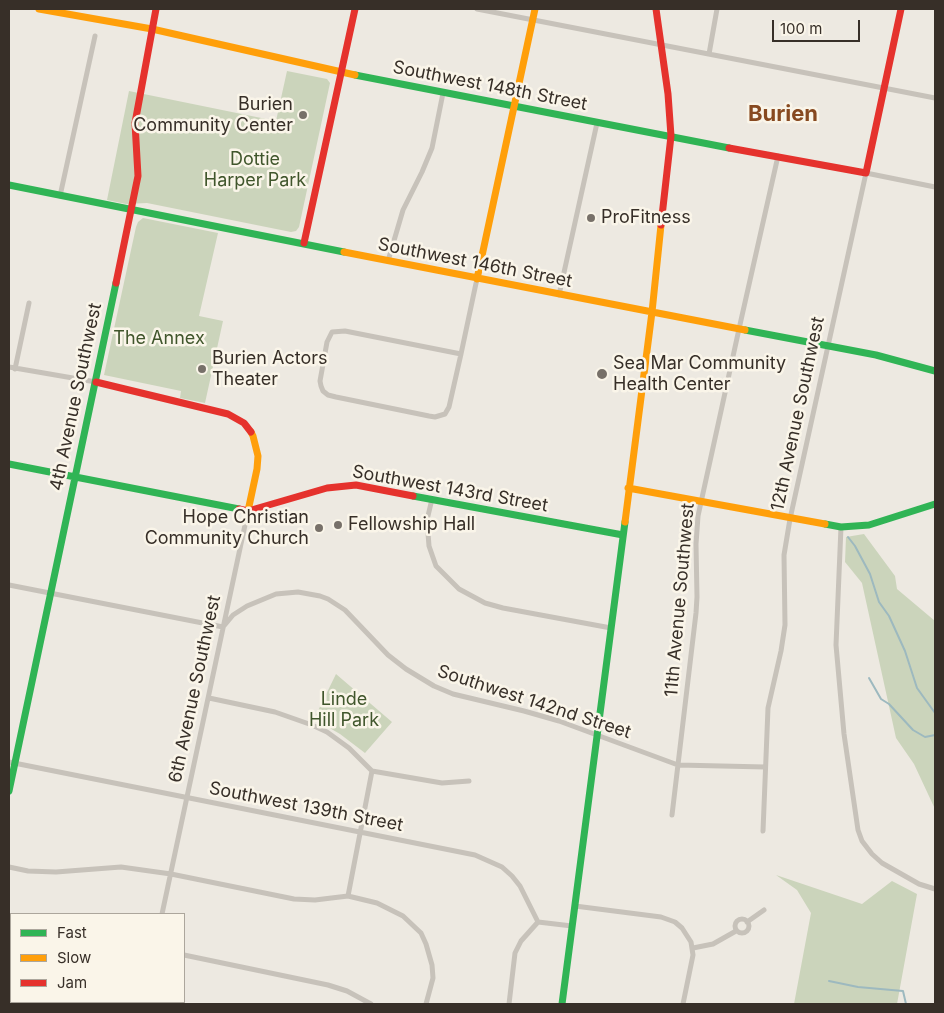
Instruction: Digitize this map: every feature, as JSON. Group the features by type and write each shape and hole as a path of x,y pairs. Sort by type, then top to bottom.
{"street":[{"name":"Southwest 148th Street","path":"39,9 152,29 341,72 597,123 935,187"},
{"name":"4th Avenue Southwest","path":"9,791 12,763 96,382 138,176 135,123 156,9"},
{"path":"304,243 355,9"},
{"path":"477,9 935,98"},
{"path":"461,354 345,332 332,332 327,342 320,381 323,391 336,397 429,416 440,416 446,413 461,354 535,9"},
{"path":"562,1004 652,312 671,136 668,94 656,9"},
{"path":"709,54 718,9"},
{"name":"12th Avenue Southwest","path":"763,831 768,708 784,636 784,555 790,519 901,9"},
{"path":"60,196 95,36"},
{"path":"388,261 402,210 432,148 443,92"},
{"path":"559,295 597,123"},
{"name":"11th Avenue Southwest","path":"672,815 696,613 696,544 701,502 778,156"},
{"name":"Southwest 146th Street","path":"9,185 131,211 304,243 477,279 902,361 935,371"},
{"path":"29,303 12,368 96,382"},
{"name":"6th Avenue Southwest","path":"96,382 233,416 244,422 253,436 257,449 257,470 162,913"},
{"name":"Southwest 143rd Street","path":"9,464 248,511 328,488 341,485 356,485 623,535"},
{"path":"628,488 841,527 869,525 935,504"},
{"path":"432,499 427,520 429,546 436,566 460,589 485,603 503,608 611,628"},
{"path":"841,527 836,645 844,734 858,830 862,842 882,863 919,884 935,889"},
{"path":"9,585 223,627"},
{"name":"Southwest 142nd Street","path":"223,627 233,615 247,606 276,594 298,592 328,598 345,610 397,662 416,676 453,694 524,711 597,734 678,764 765,767"},
{"path":"209,698 275,712 312,725 327,732 350,748 372,771 442,783 469,781"},
{"name":"Southwest 139th Street","path":"12,763 475,855 502,867 520,886 538,922"},
{"path":"348,896 372,771"},
{"path":"9,867 28,871 56,872 120,867 171,874 294,899 315,900 348,896 391,908 403,916 421,933 430,955 432,965 431,989 426,1004"},
{"path":"574,906 668,919 682,928 693,948 692,966 683,1004"},
{"path":"748,922 764,910"},
{"path":"736,931 735,924 738,920 743,919 748,922"},
{"path":"509,1004 515,953 521,940 538,922 572,926"},
{"path":"736,931 740,934 747,931 749,927 748,922"},
{"path":"693,948 714,944 736,931"},
{"path":"185,955 328,984 372,1004"}],"green space":[{"name":"Dottie Harper Park","path":"287,71 327,79 330,83 299,227 296,231 291,232 147,203 126,204 107,200 129,91 276,121"},
{"name":"The Annex","path":"143,218 218,233 199,316 223,321 205,403 180,398 181,391 104,375 136,227"},
{"path":"864,534 895,576 897,589 935,621 935,809 914,764 896,738 862,583 845,562 846,537"},
{"name":"Linde Hill Park","path":"336,674 392,722 365,753 340,734 314,719"},
{"path":"776,875 862,904 892,881 917,894 897,1004 794,1004 811,913 797,890"}],"waterway":[{"path":"848,537 870,574 879,602 889,616 905,651 917,688 935,713"},
{"path":"869,678 881,699 889,704 913,730 925,737 935,735"},
{"path":"829,981 858,987 903,991 906,1004"}],"traffic: fast":[{"path":"355,75 729,148"},
{"path":"9,185 344,252"},
{"path":"9,791 116,283"},
{"path":"745,330 876,355 935,371"},
{"path":"9,464 239,509"},
{"path":"413,496 623,535"},
{"path":"825,524 841,527 869,525 935,504"},
{"path":"562,1004 625,522"}],"traffic: slow":[{"path":"39,9 152,29 355,75"},
{"path":"477,279 535,9"},
{"path":"625,522 652,312 661,225"},
{"path":"344,252 745,330"},
{"path":"248,511 258,456 251,432"},
{"path":"628,488 825,524"}],"traffic: jam":[{"path":"116,283 138,176 135,123 156,9"},
{"path":"304,243 355,9"},
{"path":"656,9 668,94 671,136 661,225"},
{"path":"729,148 866,173 901,9"},
{"path":"96,382 228,414 244,423 251,432"},
{"path":"239,509 248,511 327,488 356,485 413,496"}],"place":[{"name":"Burien Community Center","path":"303,115"},
{"name":"ProFitness","path":"591,218"},
{"name":"Burien Actors Theater","path":"202,369"},
{"name":"Sea Mar Community Health Center","path":"602,374"},
{"name":"Fellowship Hall","path":"338,525"},
{"name":"Hope Christian Community Church","path":"319,528"}],"district":[{"name":"Burien","path":"783,114"}]}
